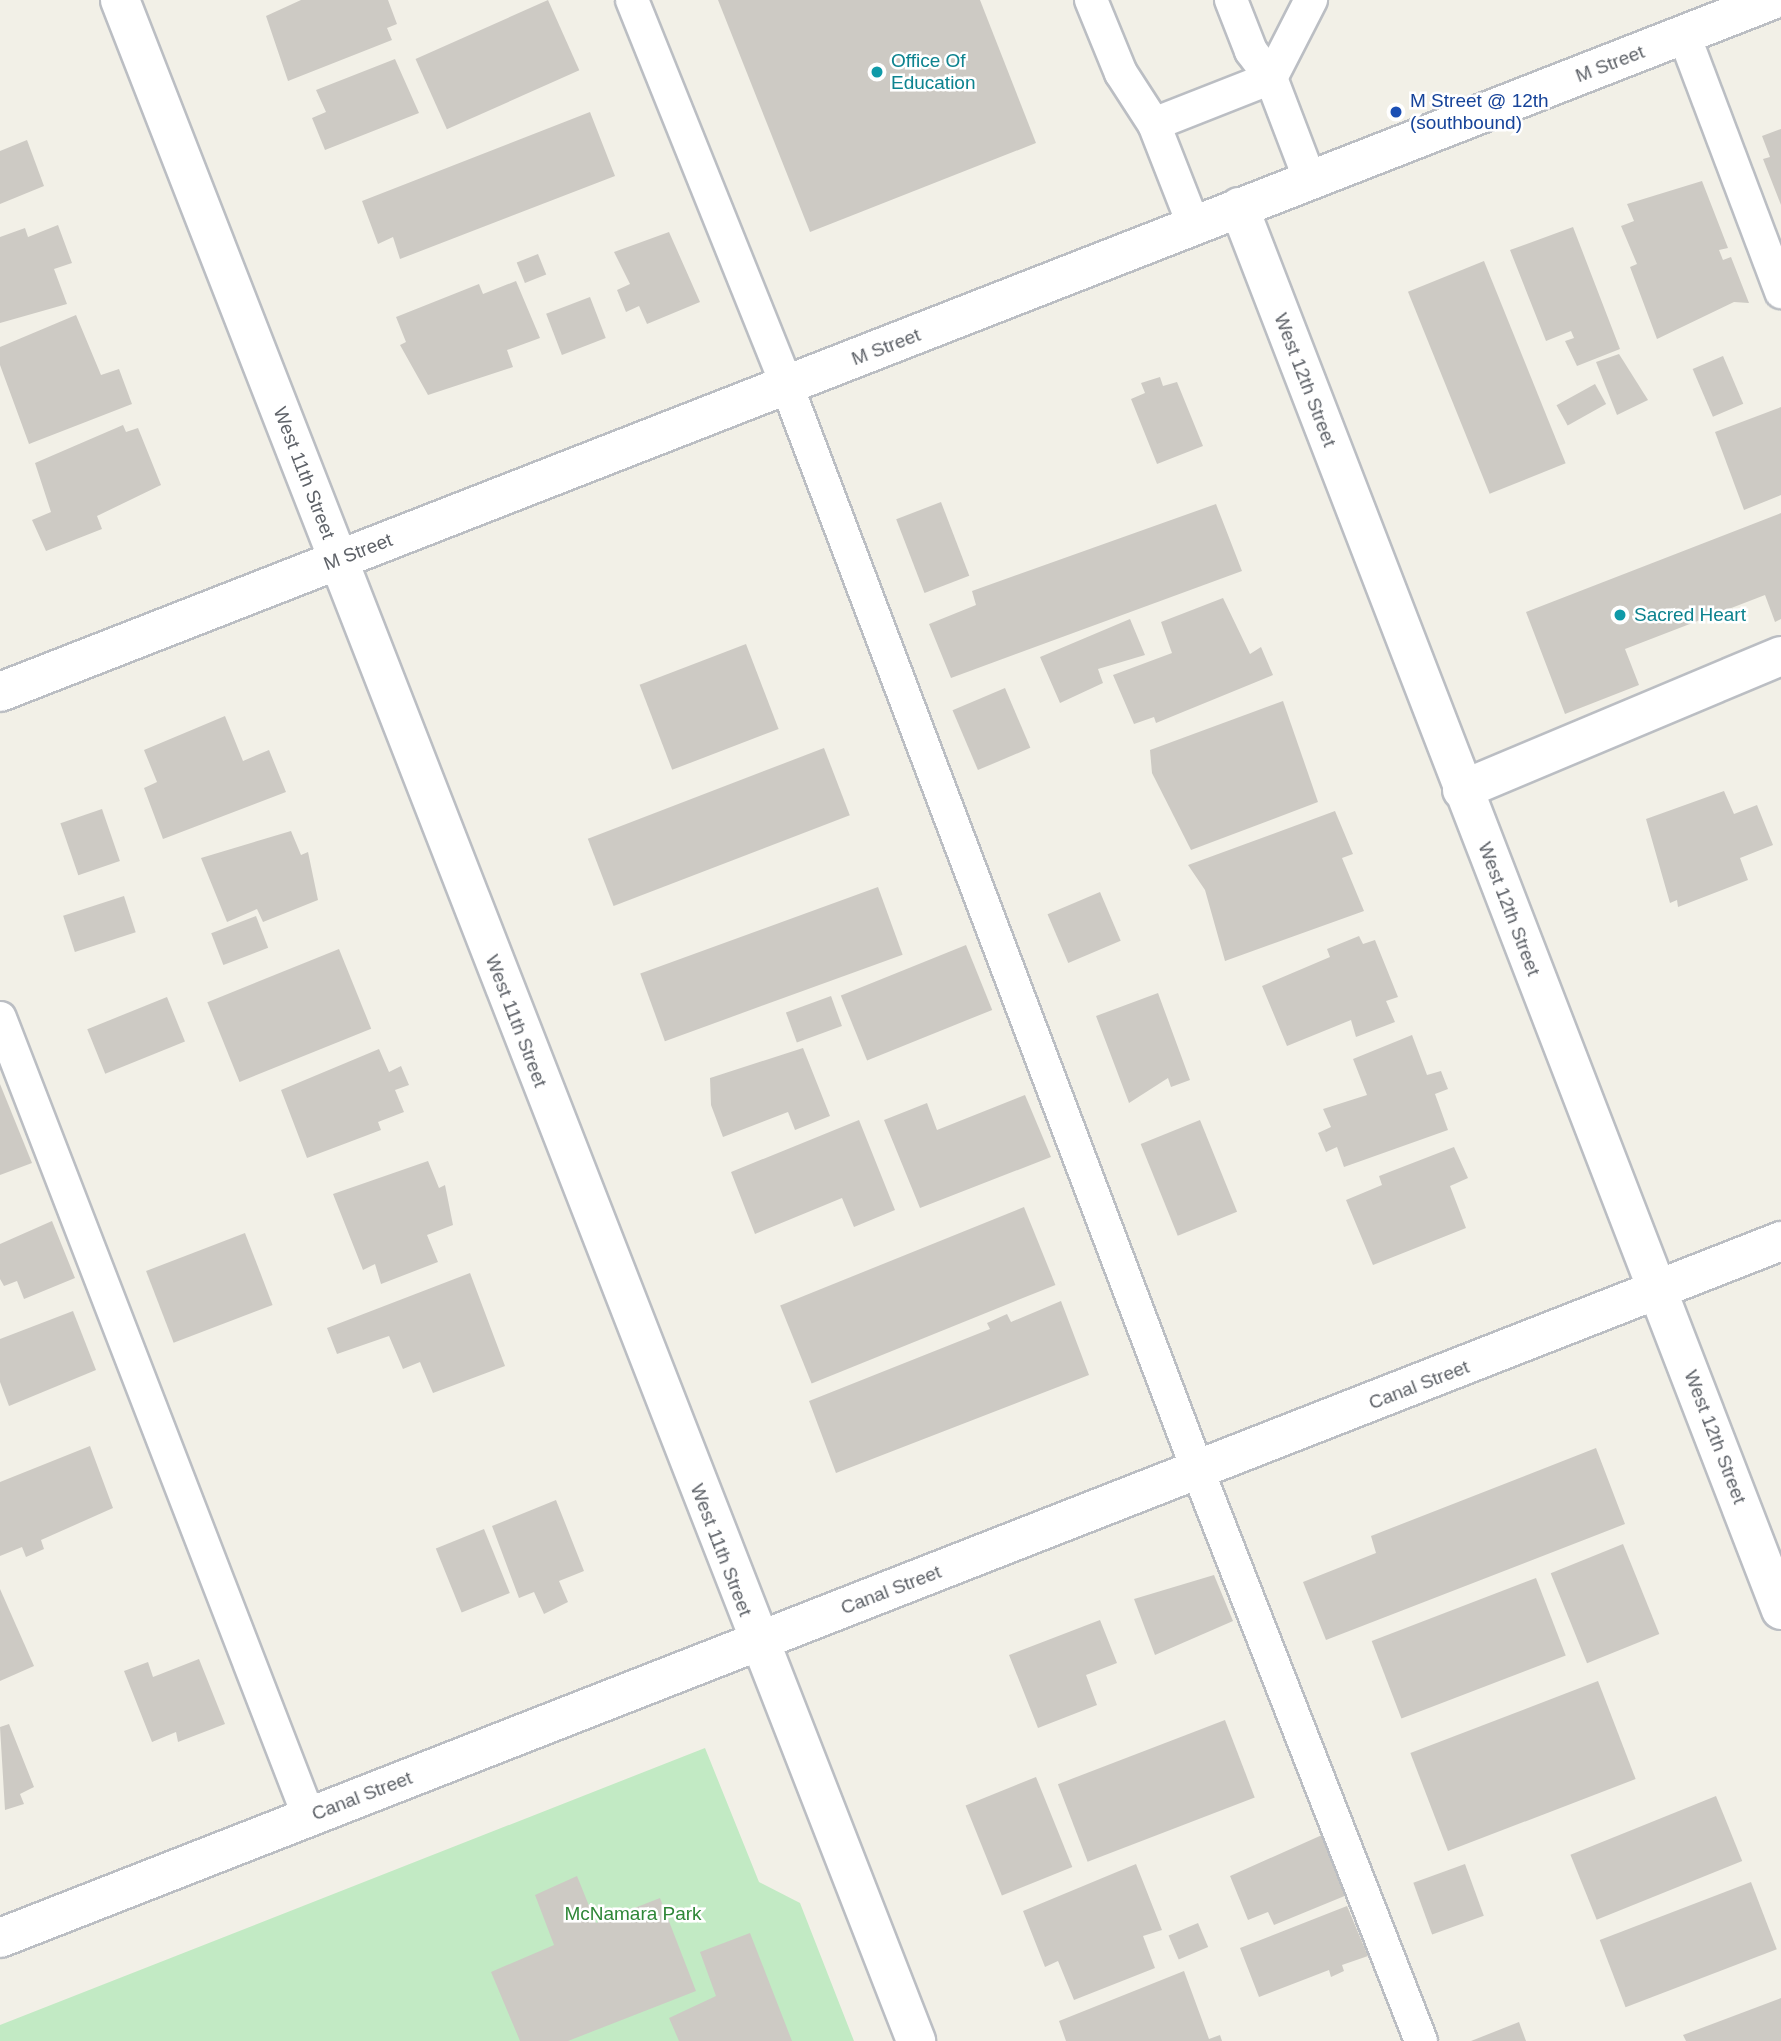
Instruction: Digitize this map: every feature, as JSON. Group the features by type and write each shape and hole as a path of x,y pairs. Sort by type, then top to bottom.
{"street":[{"name":"West 11th Street","path":"120,0 757,1642 916,2041"},
{"name":"M Street","path":"0,692 1772,0"},
{"name":"West 12th Street","path":"1239,207 1462,790 1781,1609"},
{"path":"1462,790 1781,656"},
{"name":"Canal Street","path":"0,1938 1659,1292 1781,1241"}],"lane":[{"path":"632,0 787,386 1198,1471 1421,2041"},
{"path":"1091,0 1121,73 1154,124 1194,226"},
{"path":"1231,0 1251,51 1271,78 1310,180"},
{"path":"1154,124 1271,78 1311,0"},
{"path":"1684,35 1781,292"},
{"path":"0,1018 309,1817"}],"green space":[{"name":"McNamara Park","path":"705,1748 759,1882 800,1903 854,2041 0,2041 0,2025"}],"building":[{"path":"301,0 388,0 397,24 387,28 392,40 288,81 266,16"},
{"path":"548,0 579,70 447,129 416,59"},
{"name":"Office Of Education","path":"718,0 980,0 1036,143 810,232"},
{"path":"395,59 419,113 325,150 312,118 326,112 316,90"},
{"path":"590,112 615,176 400,259 393,237 378,244 362,201"},
{"path":"1781,129 1781,205 1763,159 1770,157 1762,136"},
{"path":"27,140 44,186 0,204 0,151"},
{"path":"1702,181 1728,248 1719,250 1723,260 1731,257 1749,303 1734,302 1657,339 1630,267 1637,264 1621,226 1634,221 1627,204"},
{"path":"58,225 72,263 54,269 67,304 0,323 0,237 25,228 28,237"},
{"path":"1573,227 1620,349 1577,366 1565,341 1574,338 1571,331 1546,341 1510,250"},
{"path":"669,232 700,302 647,324 639,306 626,312 617,290 630,284 614,252"},
{"path":"538,254 546,274 525,283 517,263"},
{"path":"1484,261 1566,463 1490,494 1408,292"},
{"path":"516,281 540,338 507,350 513,367 428,395 400,345 406,342 396,317 479,284 483,294"},
{"path":"590,297 606,338 562,355 546,314"},
{"path":"76,315 101,375 119,369 132,404 29,444 0,365 0,347"},
{"path":"1619,354 1648,400 1617,415 1596,362"},
{"path":"1723,356 1743,404 1713,417 1693,369"},
{"path":"1160,377 1163,386 1177,382 1203,446 1157,464 1131,399 1145,393 1141,383"},
{"path":"1595,384 1606,404 1568,425 1557,405"},
{"path":"1781,407 1781,495 1744,510 1715,432"},
{"path":"123,425 126,432 138,428 161,485 97,516 102,529 46,551 32,520 51,512 35,463"},
{"path":"941,502 969,576 924,593 896,519"},
{"path":"1216,504 1242,571 951,678 929,624 976,605 972,591"},
{"name":"Sacred Heart","path":"1781,513 1781,619 1775,622 1765,595 1625,649 1639,685 1565,714 1526,612"},
{"path":"1223,598 1250,654 1261,647 1273,675 1156,723 1154,717 1134,724 1113,675 1172,653 1161,622"},
{"path":"1130,619 1145,655 1098,669 1103,683 1060,703 1040,657"},
{"path":"746,644 779,729 672,770 640,685"},
{"path":"1005,688 1030,748 978,770 953,710"},
{"path":"1283,701 1318,802 1191,850 1152,773 1150,750"},
{"path":"225,716 243,761 269,750 286,792 163,839 144,788 157,782 144,750"},
{"path":"824,748 850,815 614,906 588,839"},
{"path":"1724,791 1734,814 1757,805 1773,845 1740,858 1748,880 1678,907 1677,900 1670,903 1646,819"},
{"path":"102,809 120,861 78,875 60,823"},
{"path":"1335,811 1353,854 1342,858 1364,911 1225,961 1205,890 1188,865"},
{"path":"291,831 301,855 308,852 318,900 263,922 257,909 227,922 201,858"},
{"path":"878,887 903,955 665,1041 640,974"},
{"path":"1100,892 1121,941 1068,963 1048,914"},
{"path":"124,896 136,932 75,952 63,916"},
{"path":"256,916 268,948 223,965 211,933"},
{"path":"1359,936 1363,944 1375,940 1398,997 1386,1001 1395,1022 1356,1037 1351,1020 1287,1046 1262,986 1330,957 1327,949"},
{"path":"966,945 992,1010 867,1060 841,996"},
{"path":"339,949 371,1029 240,1082 207,1002"},
{"path":"1158,993 1190,1080 1171,1087 1168,1078 1129,1103 1096,1016"},
{"path":"831,996 842,1026 797,1042 786,1012"},
{"path":"167,997 185,1042 105,1074 87,1029"},
{"path":"1412,1035 1427,1075 1441,1071 1448,1089 1435,1094 1448,1130 1344,1167 1337,1147 1326,1152 1318,1133 1331,1127 1323,1109 1367,1095 1353,1059"},
{"path":"803,1048 830,1116 795,1130 788,1112 723,1137 711,1105 710,1078"},
{"path":"379,1049 389,1072 401,1066 409,1085 395,1090 404,1112 378,1122 381,1130 307,1158 281,1090"},
{"path":"0,1084 32,1163 0,1175"},
{"path":"1025,1095 1051,1157 920,1208 884,1120 927,1103 937,1130"},
{"path":"859,1120 895,1210 854,1227 842,1198 755,1234 731,1172"},
{"path":"1200,1120 1237,1212 1178,1236 1141,1144"},
{"path":"1454,1147 1468,1178 1450,1186 1466,1228 1373,1265 1346,1200 1382,1185 1379,1176"},
{"path":"428,1161 439,1188 445,1185 453,1225 427,1235 438,1262 381,1284 375,1264 363,1270 333,1194"},
{"path":"1024,1207 1055,1285 812,1383 780,1306"},
{"path":"52,1221 75,1278 24,1299 17,1281 4,1286 0,1279 0,1244"},
{"path":"245,1233 273,1305 174,1343 146,1271"},
{"path":"470,1273 505,1366 433,1393 420,1362 403,1369 389,1336 337,1354 327,1328"},
{"path":"1061,1301 1089,1375 836,1473 809,1401 990,1329 987,1323 1007,1314 1011,1322"},
{"path":"73,1311 96,1370 9,1406 0,1382 0,1339"},
{"path":"90,1446 113,1508 41,1540 44,1549 26,1557 22,1547 0,1556 0,1482"},
{"path":"1596,1448 1625,1524 1326,1640 1303,1582 1376,1553 1371,1536"},
{"path":"556,1500 584,1571 559,1581 568,1602 544,1614 534,1592 519,1598 492,1526"},
{"path":"484,1529 510,1593 462,1612 436,1548"},
{"path":"1623,1544 1659,1634 1587,1663 1551,1573"},
{"path":"1214,1575 1233,1621 1155,1655 1134,1599"},
{"path":"1536,1578 1566,1655 1401,1719 1372,1641"},
{"path":"0,1589 34,1666 0,1681"},
{"path":"1100,1620 1117,1663 1086,1675 1097,1705 1038,1728 1009,1655"},
{"path":"199,1659 225,1724 178,1742 176,1732 152,1742 124,1671 148,1662 153,1677"},
{"path":"1598,1681 1636,1779 1448,1851 1410,1753"},
{"path":"1225,1720 1255,1797 1088,1862 1058,1784"},
{"path":"9,1724 34,1787 20,1794 24,1804 5,1810 0,1727"},
{"path":"1036,1777 1072,1867 1002,1895 966,1805"},
{"path":"1716,1796 1742,1861 1597,1920 1570,1855"},
{"path":"1322,1835 1347,1895 1274,1925 1268,1912 1248,1920 1230,1876"},
{"path":"1136,1864 1162,1930 1143,1936 1155,1968 1074,2000 1058,1961 1045,1967 1023,1911"},
{"path":"1465,1864 1484,1916 1432,1934 1413,1883"},
{"path":"577,1876 596,1923 660,1898 696,1991 568,2041 520,2041 491,1972 554,1945 535,1895"},
{"path":"1751,1882 1777,1949 1626,2007 1600,1940"},
{"path":"1347,1906 1368,1956 1342,1965 1344,1971 1331,1977 1329,1970 1259,1997 1240,1948"},
{"path":"1198,1923 1208,1947 1179,1959 1169,1936"},
{"path":"750,1933 792,2041 679,2041 669,2018 716,1996 700,1952"},
{"path":"1184,1971 1209,2039 1220,2035 1222,2041 1066,2041 1059,2021"},
{"path":"1781,1998 1781,2041 1686,2041 1683,2035"},
{"path":"1519,2022 1526,2041 1471,2041"}],"place":[{"name":"Office Of Education","path":"877,72"},
{"name":"M Street @ 12th (southbound)","path":"1396,112"},
{"name":"Sacred Heart","path":"1620,615"}]}
